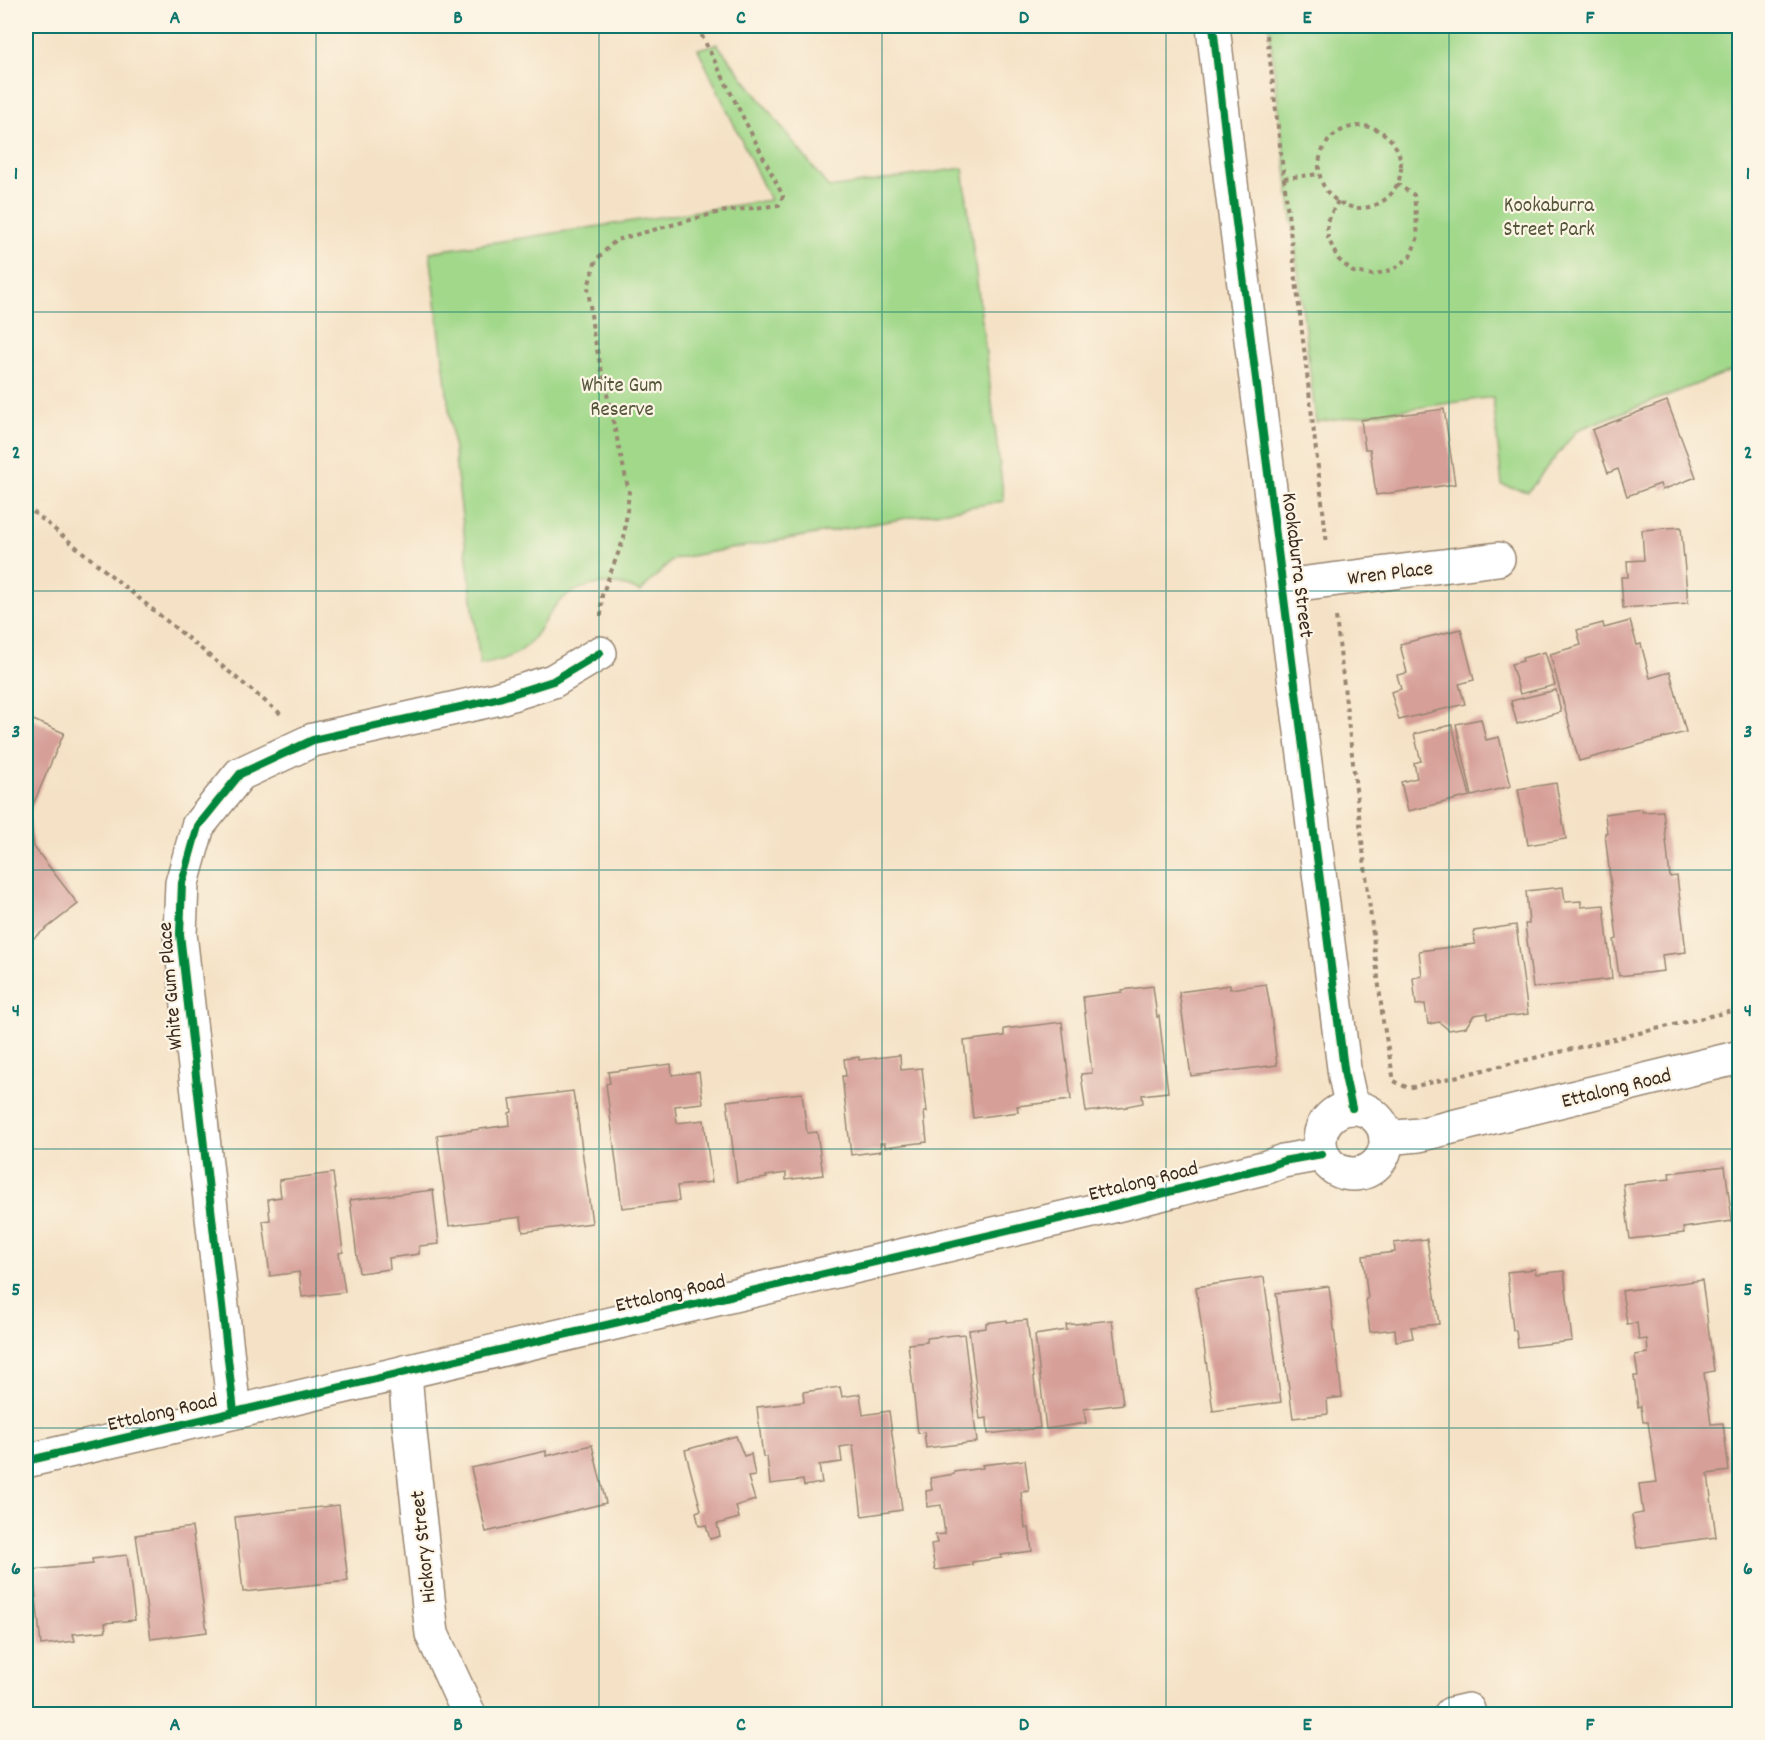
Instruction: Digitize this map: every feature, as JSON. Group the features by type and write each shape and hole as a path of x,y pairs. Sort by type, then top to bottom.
{"street":[{"name":"Kookaburra Street","path":"1213,26 1345,1076 1352,1108"},
{"name":"Wren Place","path":"1283,586 1498,558"},
{"name":"White Gum Place","path":"234,1412 180,934 182,883 198,825 240,774 313,740 496,699 553,681 600,653"},
{"name":"Ettalong Road","path":"1386,1138 1419,1136 1740,1057"},
{"path":"1352,1108 1369,1112 1377,1119 1383,1127 1386,1138 1382,1157 1374,1166 1366,1171 1345,1173 1336,1169 1322,1154 1321,1133 1324,1124 1331,1116 1352,1108"},
{"name":"Ettalong Road","path":"26,1461 1101,1209 1267,1167 1282,1161 1322,1154"},
{"name":"Hickory Street","path":"405,1372 432,1634 469,1714"},
{"path":"1451,1714 1468,1710 1468,1714"}],"path":[{"path":"600,653 602,595 624,538 628,492 593,332 588,287 596,260 616,240 720,212 779,205 783,196 702,36 703,26"},
{"path":"1362,125 1378,129 1392,140 1400,155 1401,172 1397,184 1383,202 1367,208 1350,207 1334,200 1323,186 1319,170 1320,152 1330,138 1344,128 1362,125"},
{"path":"1284,178 1320,174"},
{"path":"1338,201 1328,221 1328,238 1338,259 1353,272 1373,275 1394,269 1410,257 1418,237 1414,195 1397,184"},
{"path":"26,506 313,740"},
{"path":"1394,1081 1408,1088 1740,1009"}],"green space":[{"name":"Kookaburra Street Park","path":"1269,26 1739,26 1739,368 1577,430 1528,492 1502,485 1493,397 1316,422"},
{"name":"White Gum Reserve","path":"717,44 829,188 963,168 1004,501 673,559 640,592 630,587 608,584 585,587 574,592 556,605 533,639 523,649 508,658 480,665 430,252 770,200 698,49"}],"building":[{"path":"1667,401 1696,477 1662,490 1660,484 1627,496 1618,469 1608,473 1592,430"},
{"path":"1444,409 1455,484 1376,495 1370,449 1365,449 1361,420"},
{"path":"1681,527 1688,603 1623,608 1621,577 1628,577 1627,561 1644,560 1642,530"},
{"path":"1630,621 1637,645 1641,644 1650,678 1670,672 1686,732 1579,761 1550,654 1581,645 1577,630 1603,623 1604,628"},
{"path":"1461,629 1474,680 1459,684 1465,704 1399,720 1391,692 1401,689 1397,675 1407,673 1400,644"},
{"path":"1545,652 1555,685 1520,694 1511,664 1523,661 1522,658"},
{"path":"1556,690 1561,712 1517,724 1511,701"},
{"path":"26,717 64,733 29,814 34,847 78,904 26,944"},
{"path":"1481,719 1486,740 1499,737 1511,786 1472,796 1456,724"},
{"path":"1452,725 1470,796 1408,811 1401,782 1417,778 1414,763 1421,761 1414,734"},
{"path":"1556,783 1566,839 1528,845 1518,789"},
{"path":"1642,809 1642,812 1663,811 1670,877 1677,876 1686,952 1662,955 1664,971 1619,976 1614,940 1617,939 1605,833 1607,833 1605,814"},
{"path":"1563,887 1565,902 1581,901 1581,907 1604,905 1612,979 1533,988 1525,924 1529,924 1526,891"},
{"path":"1516,925 1528,1014 1487,1019 1487,1013 1474,1015 1466,1027 1449,1030 1439,1022 1428,1024 1425,1004 1416,1005 1413,978 1422,976 1419,951 1475,944 1474,931"},
{"path":"1266,984 1277,1065 1191,1076 1179,992 1230,985 1230,989"},
{"path":"1153,986 1168,1092 1142,1095 1143,1103 1127,1107 1086,1112 1081,1074 1092,1073 1083,997"},
{"path":"1062,1022 1071,1100 1017,1106 1018,1112 973,1118 964,1041 1004,1036 1004,1029"},
{"path":"900,1055 901,1070 922,1068 927,1112 924,1112 927,1142 885,1147 885,1143 880,1143 881,1151 851,1155 842,1076 846,1076 844,1059 859,1057 859,1060"},
{"path":"671,1064 672,1075 699,1072 703,1103 675,1106 677,1123 704,1120 712,1182 677,1186 679,1201 622,1208 606,1084 610,1083 608,1072"},
{"path":"573,1091 592,1223 523,1232 521,1217 449,1226 437,1135 510,1125 509,1113 512,1112 510,1099"},
{"path":"802,1093 807,1133 817,1132 823,1175 786,1180 786,1173 737,1182 727,1101"},
{"path":"1725,1166 1732,1221 1683,1228 1684,1233 1630,1239 1623,1184 1670,1179 1669,1173"},
{"path":"333,1173 343,1252 339,1253 345,1292 302,1297 299,1272 270,1276 263,1221 270,1220 268,1199 281,1197 279,1180"},
{"path":"433,1190 439,1244 419,1246 419,1254 389,1258 390,1269 359,1273 350,1200"},
{"path":"1427,1239 1439,1324 1411,1327 1413,1338 1396,1341 1395,1329 1370,1332 1363,1256 1395,1252 1394,1243"},
{"path":"1535,1269 1536,1274 1564,1271 1572,1341 1518,1347 1516,1330 1513,1330 1507,1272"},
{"path":"1264,1277 1281,1402 1213,1411 1196,1287"},
{"path":"1702,1280 1714,1371 1704,1373 1711,1424 1723,1423 1729,1471 1708,1474 1716,1537 1637,1548 1632,1515 1643,1513 1639,1484 1657,1482 1648,1422 1643,1422 1641,1406 1638,1407 1634,1376 1638,1376 1635,1355 1648,1353 1647,1339 1639,1340 1637,1323 1627,1324 1622,1291"},
{"path":"1329,1286 1342,1397 1327,1399 1328,1414 1293,1418 1276,1293"},
{"path":"1007,1320 1007,1322 1027,1320 1040,1428 988,1434 987,1418 980,1419 969,1330 986,1328 986,1323"},
{"path":"1112,1320 1123,1404 1084,1409 1086,1423 1046,1429 1035,1335 1067,1330 1066,1325"},
{"path":"964,1334 977,1442 926,1448 924,1432 918,1433 908,1344 927,1342 927,1338"},
{"path":"840,1387 842,1397 860,1394 863,1415 889,1411 902,1510 862,1516 853,1445 840,1447 842,1462 819,1465 822,1483 804,1486 803,1480 770,1484 767,1457 763,1457 757,1407 804,1402 803,1392"},
{"path":"736,1436 744,1456 751,1454 755,1476 748,1477 755,1500 736,1506 739,1518 717,1524 720,1536 710,1539 706,1525 699,1526 696,1512 701,1510 685,1450"},
{"path":"592,1445 606,1503 486,1532 471,1468 546,1451 546,1456"},
{"path":"1025,1460 1029,1491 1021,1492 1025,1528 1029,1528 1032,1551 1001,1555 1002,1558 972,1562 972,1565 935,1570 931,1544 937,1543 935,1535 945,1534 941,1505 927,1507 926,1491 932,1490 930,1478 983,1468 982,1465"},
{"path":"339,1505 348,1581 243,1592 235,1517"},
{"path":"192,1527 207,1632 151,1639 136,1535"},
{"path":"127,1555 135,1620 105,1623 106,1631 73,1634 75,1641 41,1645 33,1570 93,1564 92,1559"}],"cycle path":[{"path":"1213,26 1345,1076 1352,1108"},
{"path":"234,1412 180,934 182,883 198,826 240,774 313,740 496,699 553,681 600,653"},
{"path":"26,1461 1101,1209 1283,1161 1322,1154"}]}
